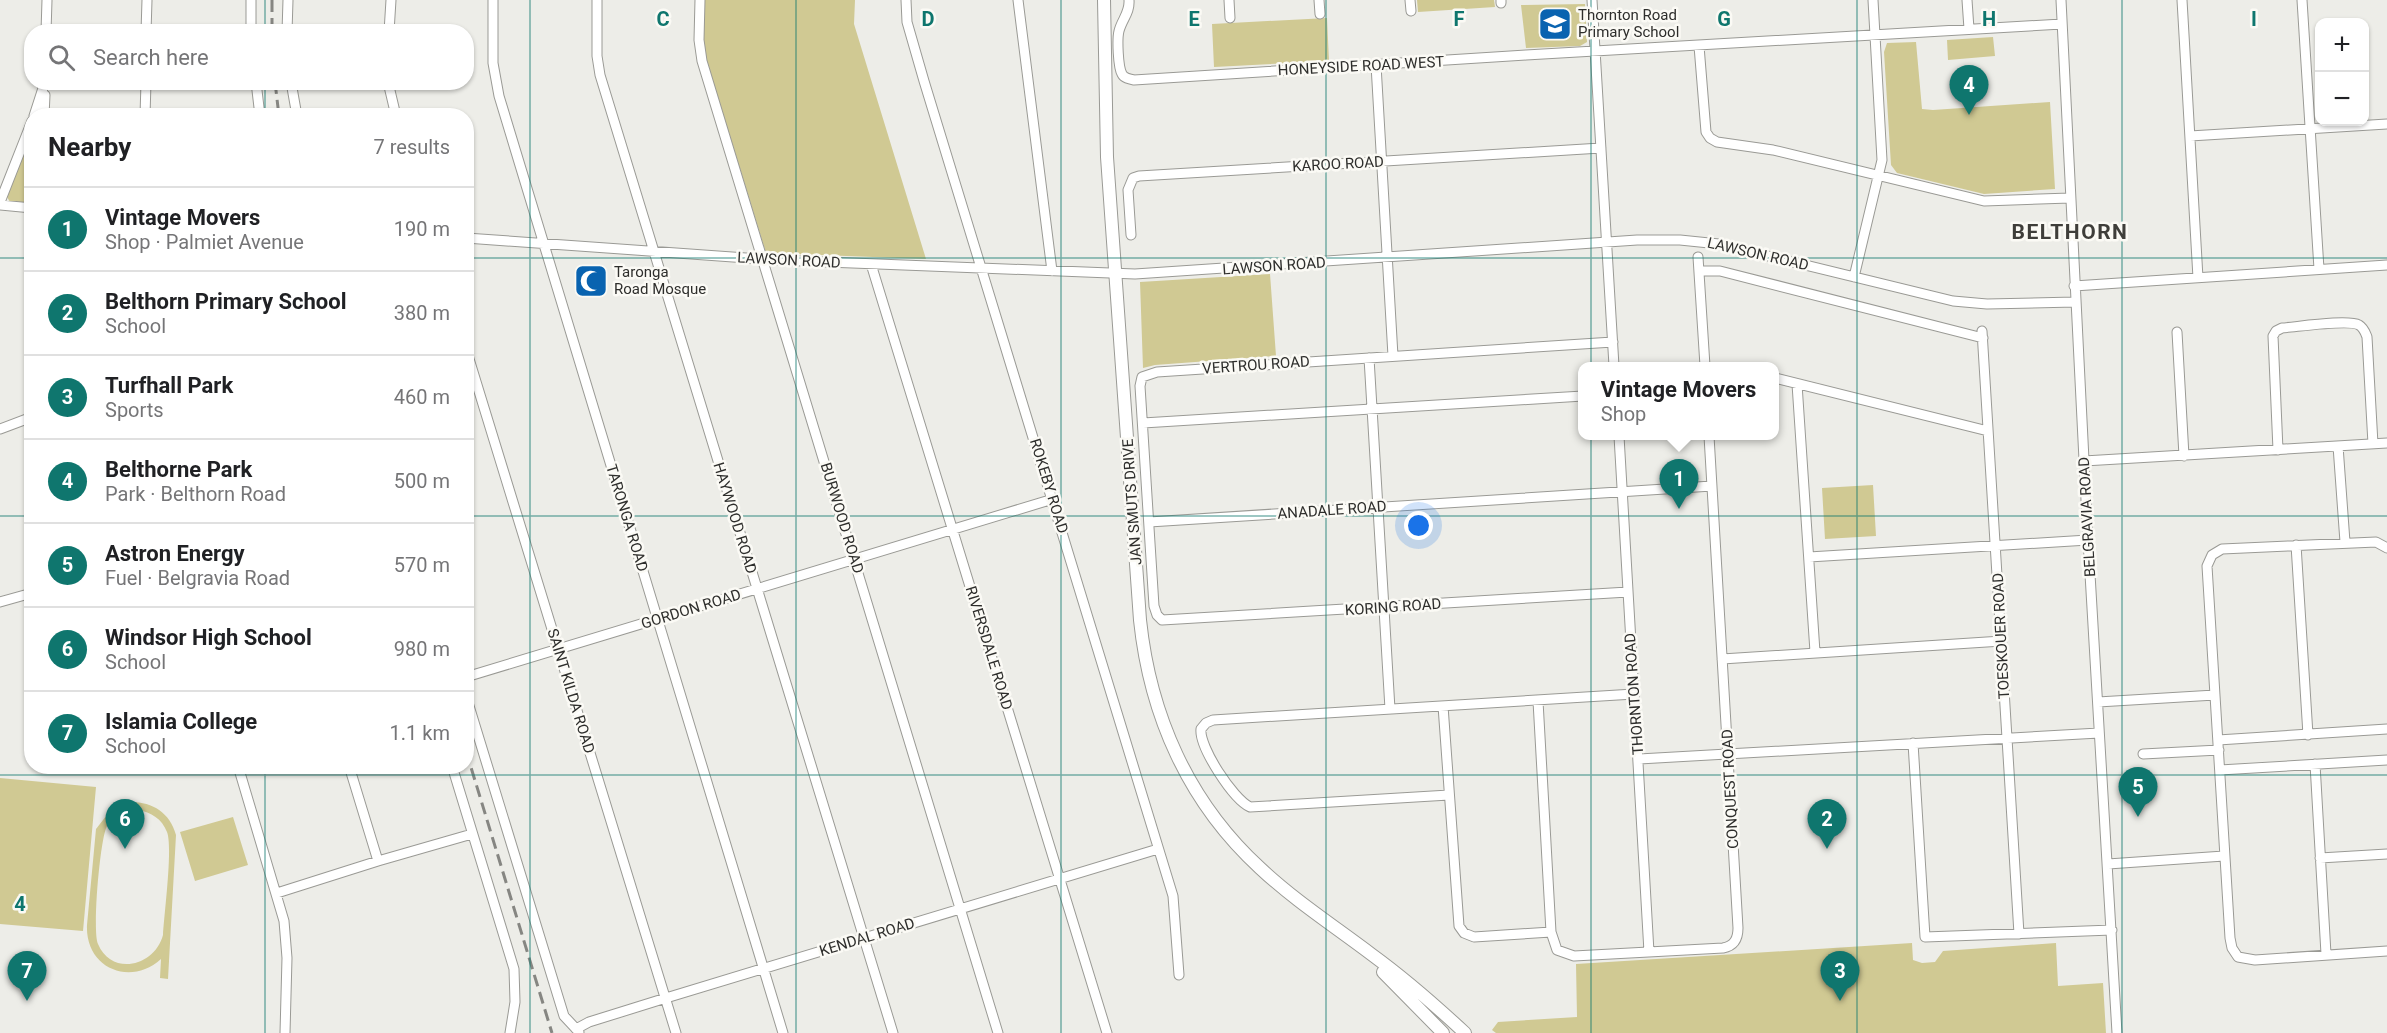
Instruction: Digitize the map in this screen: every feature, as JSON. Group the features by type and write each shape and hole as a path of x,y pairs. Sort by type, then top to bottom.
{"main road":[{"name":"JAN SMUTS DRIVE","path":"1104,0 1107,157 1140,620 1146,666 1164,728 1196,791 1236,844 1265,872 1414,987 1465,1033"},
{"name":"JAN SMUTS DRIVE","path":"1340,932 1389,977 1443,1033"}],"street":[{"path":"46,24 47,0"},
{"path":"146,24 147,0"},
{"path":"251,0 251,24"},
{"path":"287,24 288,0"},
{"path":"390,24 391,0"},
{"name":"TARONGA ROAD","path":"493,0 493,63 496,84 783,1033"},
{"name":"HAYWOOD ROAD","path":"597,0 598,69 892,1033"},
{"name":"BURWOOD ROAD","path":"700,0 699,40 702,61 998,1033"},
{"name":"ROKEBY ROAD","path":"906,0 907,22 1174,903 1179,975"},
{"path":"1018,0 1052,271"},
{"name":"HONEYSIDE ROAD WEST","path":"1129,0 1127,15 1118,37 1121,72 1126,78 1134,80 2062,24"},
{"path":"1229,0 1230,18"},
{"path":"1319,0 1320,14"},
{"path":"1410,0 1411,11"},
{"path":"1592,0 1614,362"},
{"path":"1854,277 1882,160 1873,0"},
{"path":"1967,0 1969,29"},
{"name":"BELGRAVIA ROAD","path":"2061,0 2074,286 2117,1033"},
{"path":"2182,0 2198,278"},
{"path":"2302,0 2319,269"},
{"path":"1699,46 1704,123 1710,138 1717,142 1773,150 1984,201 2070,198"},
{"path":"1376,65 1393,356"},
{"path":"37,108 43,90"},
{"path":"44,108 45,90"},
{"path":"145,108 146,90"},
{"path":"256,90 259,108"},
{"path":"292,90 296,108"},
{"path":"390,90 394,108"},
{"path":"2190,136 2387,124"},
{"path":"24,142 0,203 24,207"},
{"name":"KAROO ROAD","path":"1131,235 1128,190 1133,178 1139,176 1601,148"},
{"name":"LAWSON ROAD","path":"474,239 762,259 1116,273 1192,271 1608,244 1637,240 1700,241 1737,248 1928,296 1968,303 2075,302"},
{"path":"1698,257 1706,362"},
{"name":"RIVERSDALE ROAD","path":"871,264 1107,1033"},
{"path":"2074,286 2387,265"},
{"name":"TOESKOUER ROAD","path":"1700,271 1720,271 1983,334 2019,934"},
{"path":"2278,450 2273,336 2282,328 2346,323 2360,326 2367,337 2373,444"},
{"path":"2177,332 2184,456"},
{"name":"VERTROU ROAD","path":"1158,617 1154,606 1140,381 1151,372 1613,342"},
{"path":"1369,358 1390,709"},
{"name":"SAINT KILDA ROAD","path":"474,375 676,1033"},
{"path":"1779,379 1988,431"},
{"path":"1797,384 1815,652"},
{"path":"1143,423 1578,396"},
{"path":"0,429 24,420"},
{"name":"THORNTON ROAD","path":"1619,440 1649,952"},
{"name":"CONQUEST ROAD","path":"1551,932 1557,950 1574,956 1723,948 1730,946 1737,939 1709,440"},
{"path":"2084,461 2387,443"},
{"path":"2338,446 2345,543"},
{"name":"ANADALE ROAD","path":"1149,522 1712,486"},
{"name":"GORDON ROAD","path":"474,675 1053,499"},
{"path":"1809,557 2088,540"},
{"path":"2386,547 2376,542 2222,549 2216,551 2208,560 2224,856 2232,948 2238,957 2255,960 2387,951"},
{"path":"2296,545 2308,735"},
{"name":"KORING ROAD","path":"1158,617 1168,621 1628,592"},
{"path":"0,602 24,595"},
{"path":"1722,658 2002,640"},
{"path":"1449,795 1250,807 1239,799 1224,780 1204,746 1201,729 1213,720 1634,694"},
{"path":"2098,702 2215,695"},
{"path":"1443,706 1456,911 1461,932 1474,937 1551,932 1538,701"},
{"path":"474,722 564,1016 578,1031"},
{"path":"2143,754 2308,735 2387,729"},
{"path":"1639,759 2099,733"},
{"path":"1913,743 1925,937 2112,930"},
{"path":"2220,770 2387,760"},
{"path":"2315,764 2326,954"},
{"path":"240,774 277,893 287,936 285,1033"},
{"path":"351,774 378,861"},
{"path":"454,774 514,969 516,1002 510,1033"},
{"path":"277,893 472,834"},
{"name":"KENDAL ROAD","path":"578,1031 589,1022 1158,849"},
{"path":"2320,858 2387,854"},
{"path":"2108,864 2224,856"}],"shaded area":[{"path":"704,0 855,0 854,24 926,259 767,253 706,58 703,45"},
{"path":"1417,0 1494,0 1495,7 1418,12"},
{"name":"Thornton Road Primary School","path":"1585,4 1587,42 1580,46 1526,48 1521,5"},
{"path":"1327,18 1329,61 1214,67 1212,24"},
{"path":"1993,37 1995,56 1948,60 1947,40"},
{"path":"1916,42 1922,109 2050,102 2055,189 1984,194 1897,173 1891,165 1884,52 1887,43"},
{"path":"24,152 24,203 10,202 7,197"},
{"path":"1270,274 1276,356 1155,365 1143,368 1140,282"},
{"path":"1873,485 1876,536 1825,539 1822,488"},
{"path":"0,778 96,787 83,931 0,924"},
{"path":"131,802 146,804 160,810 165,815 176,835 168,979 160,978 161,959 136,972 112,969 101,962 93,952 88,940 87,925 96,829 110,811","holes":["129,811 143,811 152,814 162,823 169,840 163,935 158,946 143,960 133,964 123,964 113,961 104,954 96,936 99,865 107,826 120,814"]},
{"path":"233,817 248,865 195,881 180,832"},
{"path":"1912,943 1913,960 1922,963 1935,962 1943,951 2056,943 2058,986 2103,983 2106,1033 1496,1033 1492,1030 1498,1022 1577,1017 1576,964"}],"railway":[{"path":"272,0 272,24"},
{"path":"276,90 278,108"},
{"path":"473,774 552,1033"}],"place":[{"name":"Thornton Road Primary School","path":"1555,24"},
{"name":"Belthorne Park","path":"1969,115"},
{"name":"Taronga Road Mosque","path":"591,281"},
{"name":"Vintage Movers","path":"1679,509"},
{"name":"Astron Energy","path":"2138,817"},
{"name":"Windsor High School","path":"125,849"},
{"name":"Belthorn Primary School","path":"1827,849"},
{"name":"Islamia College","path":"27,1001"},
{"name":"Turfhall Park","path":"1840,1001"}],"district":[{"name":"BELTHORN","path":"2070,232"}]}
